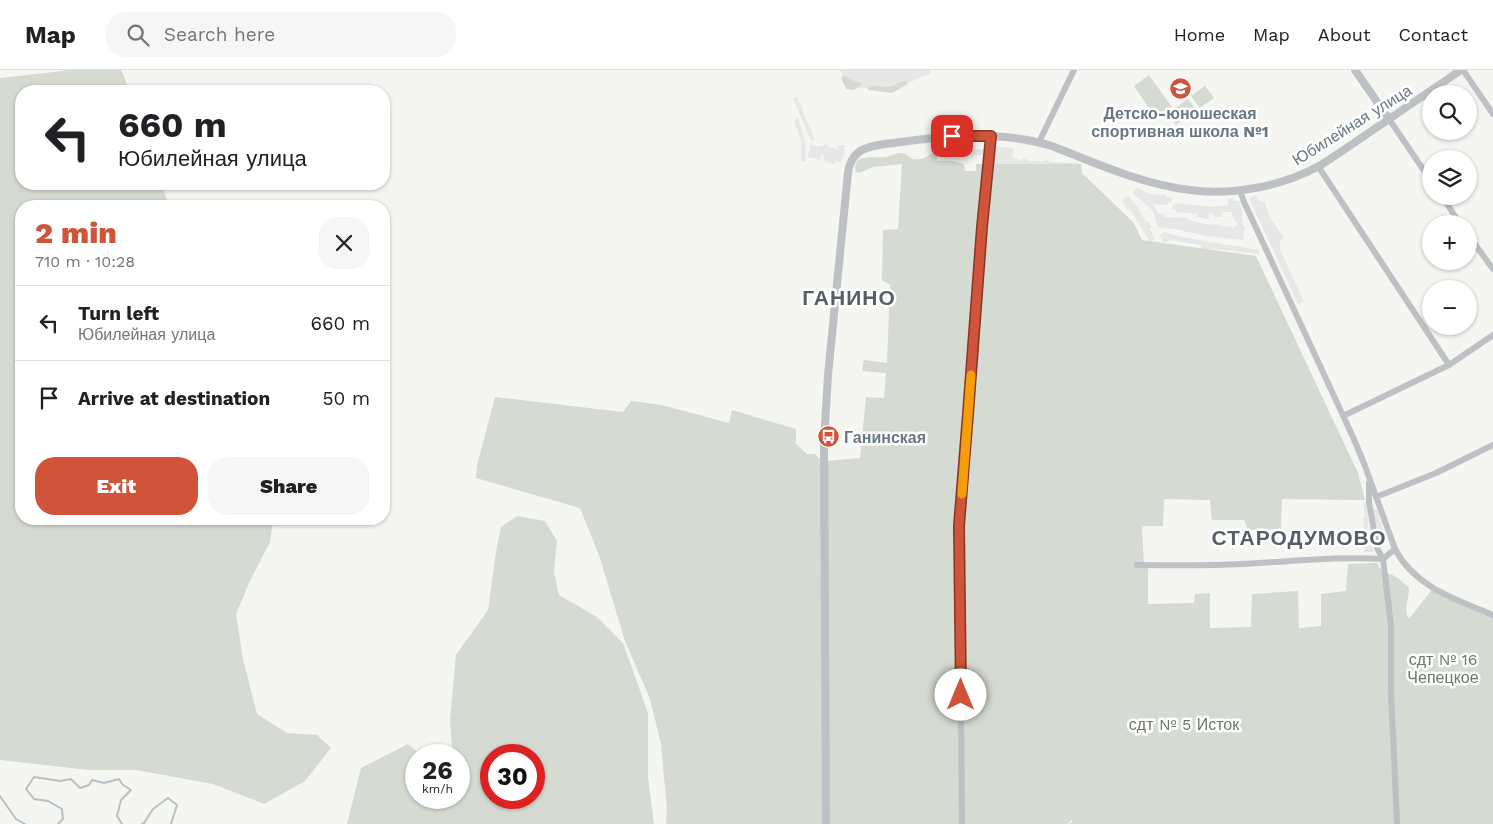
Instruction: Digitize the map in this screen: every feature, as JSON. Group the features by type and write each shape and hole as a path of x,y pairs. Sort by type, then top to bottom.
{"street":[{"path":"1040,142 1074,70"},
{"path":"1355,70 1422,168"},
{"path":"1462,70 1493,114"},
{"name":"Юбилейная улица","path":"826,824 824,426 849,165 852,158 860,152 876,146 952,136 1018,138 1040,142 1134,178 1153,183 1202,192 1240,190 1285,181 1318,166 1462,70"},
{"path":"962,824 959,526 982,227 991,136"},
{"path":"1318,166 1449,365"},
{"path":"1240,190 1343,416 1395,548 1404,564 1422,581 1493,615"},
{"path":"1477,247 1493,269"},
{"path":"1343,416 1449,365 1493,335"},
{"path":"1376,497 1436,473 1493,445"},
{"path":"1369,479 1369,502 1374,536 1377,548 1383,559 1390,625 1397,824"},
{"path":"1137,565 1240,564 1304,560 1383,559 1395,548"}],"shaded area":[{"path":"840,70 929,70 931,73 892,90 849,87"},
{"path":"797,97 815,140 811,141 793,98"},
{"path":"798,118 805,141 806,161 801,162 801,140 794,120"},
{"path":"824,144 838,149 838,145 845,145 841,162 835,161 834,164 825,161 826,159 823,159 824,156 822,155 820,160 808,157 810,145 820,147 821,145 824,146"},
{"path":"994,146 1013,148 1013,158 1022,160 1023,158 1030,161 1049,160 1049,162 1077,163 1078,167 992,164"},
{"path":"985,149 985,155 945,155 945,150"},
{"path":"1137,187 1148,194 1172,197 1171,203 1168,202 1168,205 1153,204 1159,214 1164,214 1164,217 1188,218 1188,220 1204,224 1221,225 1221,227 1232,226 1232,228 1237,226 1237,221 1233,218 1232,212 1222,212 1222,217 1214,217 1213,214 1209,213 1208,219 1198,217 1198,214 1176,212 1176,210 1172,209 1174,203 1213,207 1228,205 1228,199 1233,198 1234,201 1239,201 1242,209 1243,226 1245,226 1243,240 1158,227 1152,210 1133,193"},
{"path":"1256,195 1260,202 1264,201 1271,219 1284,238 1280,241 1280,249 1304,302 1298,304 1249,198"},
{"path":"1128,196 1137,206 1146,222 1148,221 1152,227 1150,229 1155,239 1150,242 1130,209 1128,210 1122,200"},
{"path":"1164,232 1177,236 1259,250 1259,254 1201,249 1201,245 1170,240 1164,243 1160,235"},
{"path":"1363,503 1366,503 1367,507 1369,538 1371,538 1374,552 1364,552 1364,546 1362,546 1363,518 1365,517"},
{"path":"1373,509 1377,509 1385,543 1380,544"}],"green space":[{"path":"121,70 127,85 15,85 15,190 163,190 167,200 15,200 15,525 272,525 270,542 236,614 243,659 257,714 287,733 317,735 331,748 305,781 264,804 213,784 136,770 89,770 0,760 0,78 63,71"},
{"path":"844,75 862,85 854,90 846,89 841,78"},
{"path":"1149,75 1172,107 1156,118 1134,86"},
{"path":"906,81 908,84 892,93 868,90 869,86 890,87"},
{"path":"1205,86 1214,98 1200,108 1191,96"},
{"path":"1188,99 1196,110 1176,125 1168,113"},
{"path":"934,151 937,153 937,161 954,161 964,164 965,171 976,171 976,164 1081,164 1082,173 1133,222 1142,240 1256,256 1358,473 1365,500 1282,499 1281,529 1248,530 1244,520 1212,520 1210,500 1164,499 1163,526 1142,526 1144,566 1148,567 1148,604 1194,603 1195,594 1210,593 1210,628 1251,627 1252,594 1298,591 1299,628 1321,626 1321,594 1346,591 1348,564 1377,563 1384,574 1391,574 1409,588 1406,608 1409,619 1434,587 1493,615 1493,824 1069,824 1073,822 1071,820 1068,824 666,824 667,810 661,744 650,699 625,641 599,555 580,508 476,478 477,465 495,397 623,412 631,401 662,405 729,423 732,410 796,429 796,444 807,454 815,454 819,458 828,461 860,458 866,397 884,398 886,373 862,371 864,360 887,363 890,285 882,280 883,230 898,229 902,164 873,167 859,173 856,172 855,166 858,160 886,157 897,153 902,153 913,159 922,159"},
{"path":"517,516 545,521 557,541 554,572 559,595 597,617 623,643 648,713 648,777 654,824 347,824 361,768 405,746 405,809 470,809 470,744 452,744 450,720 456,655 488,610 501,527"}],"waterway":[{"path":"58,824 63,819 62,809 48,801 34,799 26,789 34,777 60,781 71,779 80,788 89,785 92,780 104,783 119,779 123,785 131,790 121,800 117,816 122,824"},
{"path":"0,796 16,819 25,824"},
{"path":"142,824 153,809 168,798 177,805 171,824"}],"slow traffic":[{"path":"962,494 971,375"}],"place":[{"name":"Детско-юношеская спортивная школа №1","path":"1180,89"},
{"name":"Ганинская","path":"828,437"}],"district":[{"name":"ГАНИНО","path":"849,297"},
{"name":"СТАРОДУМОВО","path":"1299,537"}],"route":[{"path":"952,136 991,136 982,227 959,526 961,695"}],"park label":[{"name":"сдт № 16 Чепецкое","path":"1443,668"},
{"name":"сдт № 5 Исток","path":"1184,724"}]}
